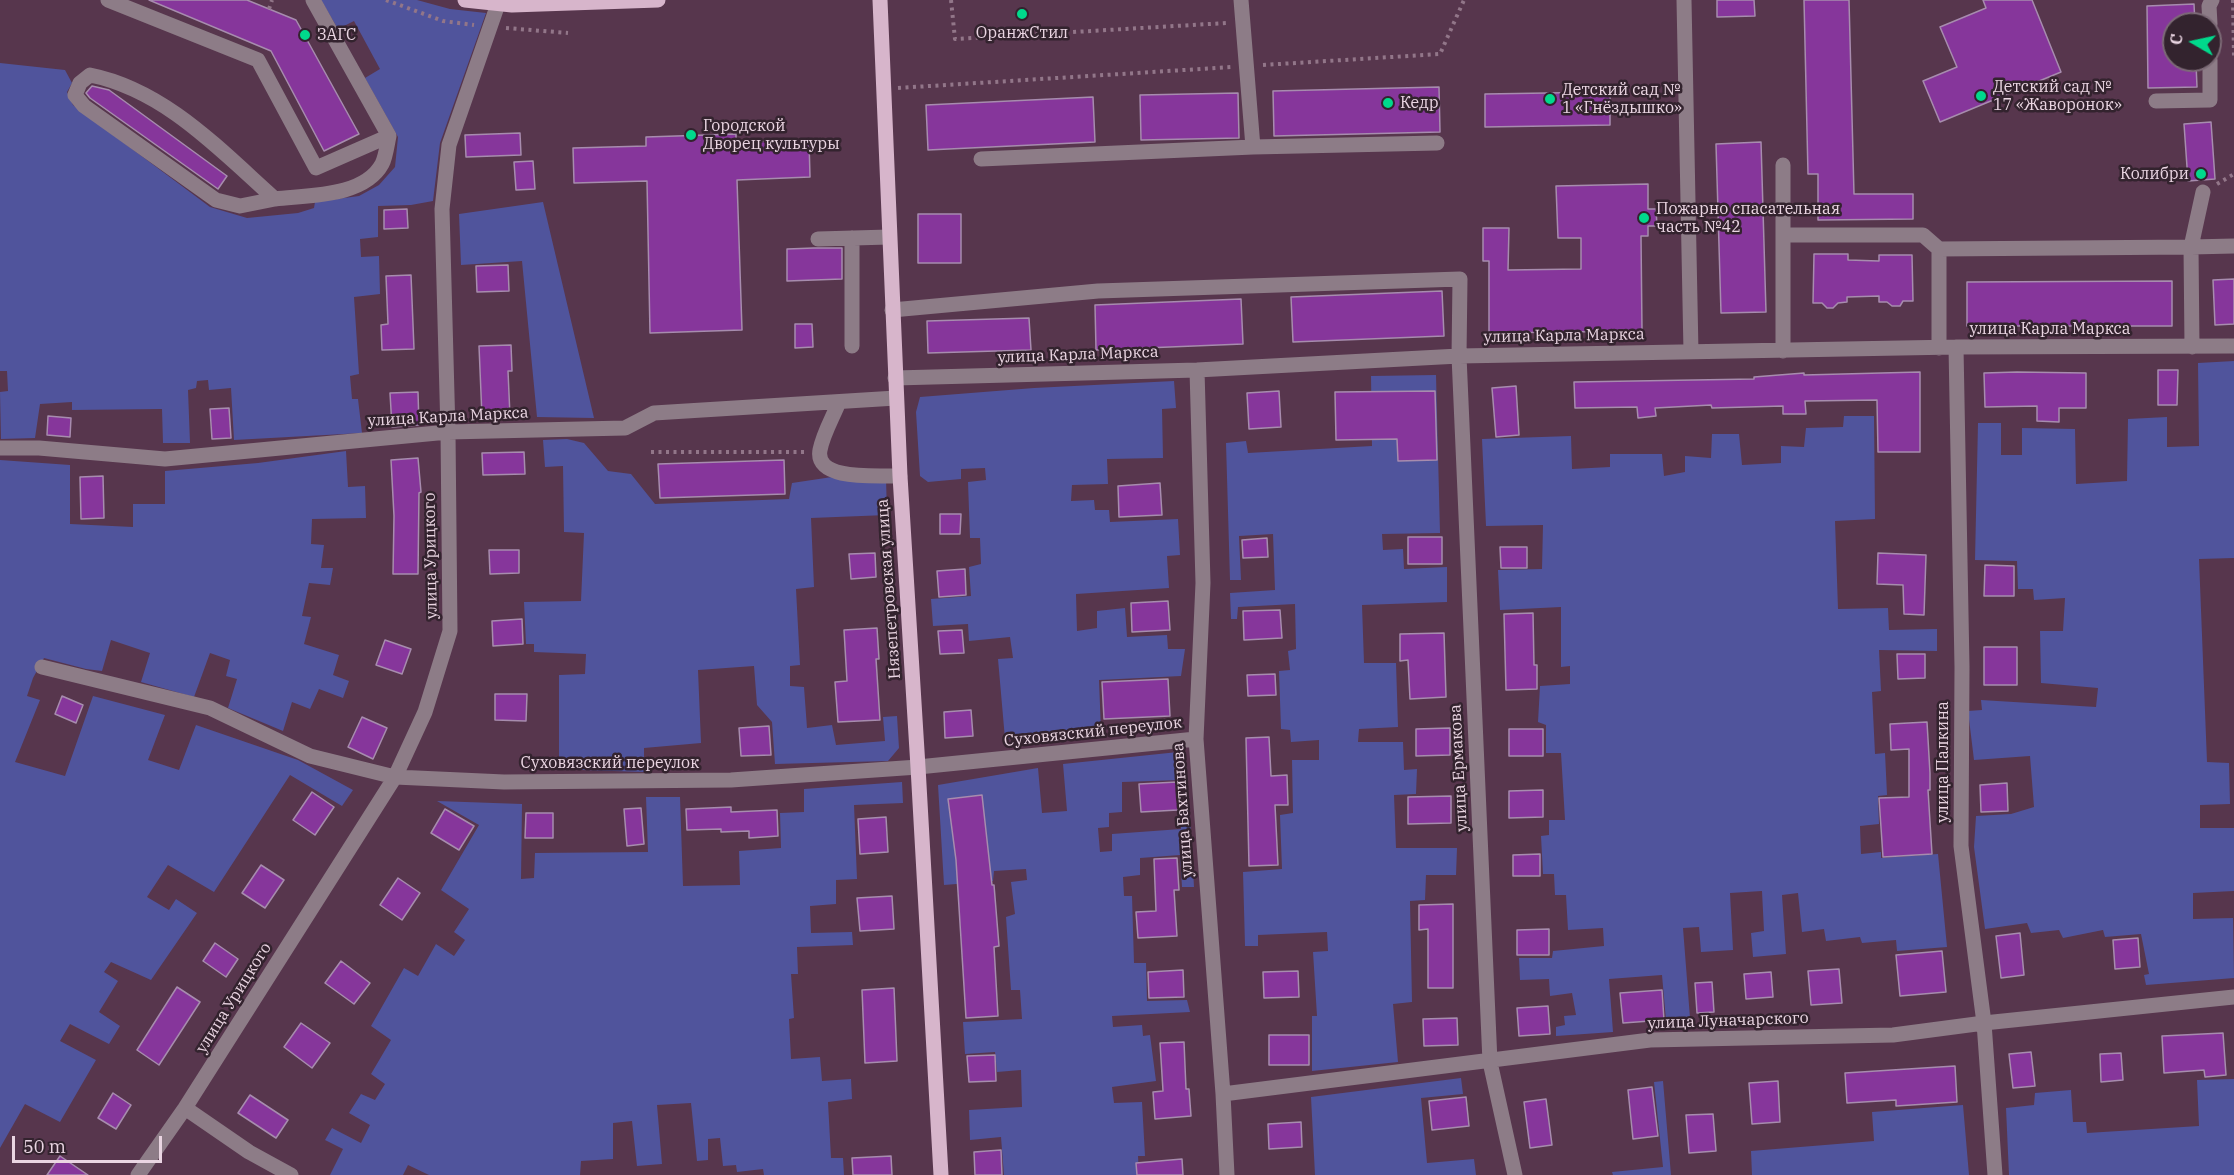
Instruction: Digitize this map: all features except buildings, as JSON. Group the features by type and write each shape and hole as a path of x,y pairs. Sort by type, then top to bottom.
{"main road":[{"path":"465,0 498,4 658,0"},
{"name":"Нязепетровская улица","path":"880,0 900,476 941,1175"}],"street":[{"path":"108,0 258,60 316,168 389,136"},
{"path":"275,199 181,116 113,80 90,75 80,83 75,95 84,106 216,200 240,206 346,190 368,181 383,163 389,136 314,0"},
{"path":"1240,0 1253,147"},
{"path":"1684,0 1691,352"},
{"name":"улица Урицкого","path":"138,1175 185,1108 395,777 425,712 450,631 442,209 449,145 498,4"},
{"path":"2156,101 2210,100 2210,72"},
{"path":"981,159 1253,147 1437,143"},
{"path":"1783,351 1784,165"},
{"path":"2192,347 2191,247 2203,192"},
{"path":"1783,235 1923,235 1939,249 2234,246"},
{"path":"818,239 889,237"},
{"path":"852,238 852,346"},
{"path":"1939,249 1939,348"},
{"name":"улица Ермакова","path":"892,310 1098,291 1460,279 1459,356 1490,1062 1515,1175"},
{"name":"улица Карла Маркса","path":"895,378 1197,370 1459,356 1956,347 2234,346"},
{"name":"улица Палкина","path":"1956,347 1962,667 1961,846 1984,1023 1995,1175"},
{"name":"улица Бахтинова","path":"1197,370 1203,583 1196,739 1227,1175"},
{"name":"улица Карла Маркса","path":"0,448 39,448 165,459 448,432 625,428 654,413 896,398"},
{"path":"839,402 820,452 822,462 830,471 840,474 900,476"},
{"name":"Суховязский переулок","path":"42,667 210,708 310,756 395,777 504,782 731,780 918,767 1196,739"},
{"name":"улица Луначарского","path":"1223,1094 1650,1040 1893,1035 1984,1023 2234,997"},
{"path":"185,1108 249,1152 291,1175"}],"path":[{"path":"269,9 272,0"},
{"path":"951,0 955,39 1242,22"},
{"path":"882,89 1440,54 1464,0"},
{"path":"2234,0 2234,57"},
{"path":"651,452 820,452"}],"shaded area":[{"path":"321,0 417,0 450,9 486,13 440,143 433,201 411,205 378,206 378,237 360,239 361,257 379,256 380,294 354,297 359,374 350,376 352,399 358,399 362,433 234,440 231,388 209,390 208,380 197,381 196,388 188,390 190,443 163,443 162,409 72,410 72,402 40,404 35,438 1,439 0,392 8,391 7,371 0,371 0,63 65,70 72,83 67,92 73,105 210,207 247,218 298,213 314,208 315,202 359,196 379,185 395,167 398,137 365,78 380,69 354,21 338,29"},
{"path":"543,202 594,418 537,417 522,261 461,265 459,214"},
{"path":"2234,361 2234,558 2199,559 2207,762 2229,763 2230,804 2200,805 2200,828 2234,828 2234,891 2193,893 2193,919 2233,918 2234,978 2146,985 2144,975 2149,974 2141,934 2105,937 2103,930 2063,938 2059,930 2031,933 2027,923 1985,929 1974,847 1976,816 2011,814 2034,807 2030,756 1974,760 1968,711 1982,710 1981,700 2096,707 2098,688 2041,683 2040,631 2063,631 2065,598 2034,600 2033,589 2018,589 2017,561 1975,560 1978,423 2001,423 2001,455 2022,455 2022,428 2075,429 2076,484 2127,481 2128,419 2167,417 2167,447 2199,446 2198,363"},
{"path":"1436,375 1440,533 1382,534 1383,550 1403,549 1404,569 1447,567 1447,602 1362,605 1364,663 1396,663 1398,727 1359,729 1358,742 1403,742 1404,770 1417,769 1416,794 1394,795 1396,848 1457,848 1456,875 1426,875 1425,900 1410,901 1412,1002 1393,1004 1398,1062 1312,1071 1312,1016 1317,1016 1313,952 1328,951 1327,932 1258,935 1258,946 1245,946 1243,872 1282,869 1280,815 1293,813 1292,760 1319,760 1319,740 1291,742 1290,730 1281,729 1279,671 1290,670 1288,651 1296,649 1295,604 1238,607 1237,619 1231,619 1230,593 1275,590 1273,534 1239,536 1241,580 1230,580 1226,443 1246,441 1248,453 1372,446 1371,376"},
{"path":"1174,381 1176,408 1162,409 1163,458 1107,459 1108,484 1072,485 1071,501 1094,500 1095,510 1109,510 1110,522 1178,519 1180,555 1167,556 1169,588 1076,594 1077,631 1097,628 1097,611 1125,608 1127,637 1167,635 1168,649 1185,649 1181,676 1099,680 1101,731 1005,739 998,659 1013,658 1010,637 969,641 968,624 933,626 931,599 971,596 969,567 981,564 980,538 970,538 968,482 986,480 985,468 961,469 961,479 928,482 920,476 916,412 920,397 1034,388"},
{"path":"1844,416 1874,416 1875,519 1835,521 1838,609 1888,608 1889,630 1937,629 1937,651 1879,650 1881,691 1872,692 1875,754 1885,753 1887,795 1878,796 1879,824 1860,826 1861,854 1881,852 1881,858 1938,854 1947,947 1897,951 1896,940 1862,943 1860,937 1826,941 1824,929 1802,932 1798,893 1782,895 1786,954 1753,957 1751,933 1764,931 1762,891 1730,893 1733,950 1701,952 1699,927 1683,928 1690,1018 1666,1020 1662,975 1609,979 1613,1032 1556,1036 1556,1027 1565,1025 1564,1016 1576,1015 1572,993 1550,996 1549,979 1520,980 1519,958 1552,958 1553,951 1604,946 1603,928 1568,930 1566,895 1555,895 1554,874 1543,874 1541,836 1549,835 1549,820 1565,820 1561,753 1546,753 1546,725 1538,722 1540,686 1570,684 1570,666 1561,667 1561,607 1500,610 1498,570 1542,569 1543,525 1486,526 1482,439 1571,436 1572,469 1610,467 1610,454 1662,454 1664,476 1685,472 1685,456 1711,458 1712,434 1739,434 1742,465 1781,463 1781,446 1804,447 1806,428 1843,427"},
{"path":"567,439 584,443 608,471 631,474 655,504 789,499 792,483 832,477 886,478 887,515 811,518 814,587 796,589 800,665 790,666 790,686 804,687 807,728 832,725 836,745 885,741 883,717 897,716 899,748 888,761 775,764 772,722 757,705 754,666 698,670 701,743 644,748 644,772 553,769 552,759 559,759 559,675 585,674 586,654 534,652 534,644 526,644 524,602 581,601 584,533 564,532 563,466 545,467 543,440"},
{"path":"346,451 348,487 365,486 366,518 312,519 311,544 324,545 321,568 333,568 330,585 309,583 302,616 311,617 304,644 339,655 333,675 349,681 343,698 319,689 310,709 292,702 283,731 228,708 237,679 226,676 230,660 210,653 194,697 141,682 150,653 111,640 102,671 44,658 33,678 27,696 40,700 15,762 65,776 93,696 165,715 148,760 179,770 196,725 298,760 353,790 342,806 290,775 214,892 168,865 147,897 169,910 176,899 197,913 151,980 111,962 104,972 118,981 99,1012 120,1026 109,1044 70,1024 60,1041 96,1060 60,1122 25,1104 0,1148 0,460 70,465 70,524 133,527 133,504 165,504 165,471 258,463"},
{"path":"1178,752 1180,780 1122,782 1122,812 1109,813 1109,827 1098,828 1100,852 1112,851 1112,834 1181,829 1181,816 1190,817 1194,887 1182,887 1180,855 1140,858 1140,875 1123,877 1124,896 1132,896 1134,963 1146,963 1147,1001 1187,1000 1190,1012 1112,1016 1113,1027 1142,1025 1143,1036 1150,1035 1156,1081 1112,1087 1114,1103 1142,1102 1145,1156 1138,1156 1139,1175 1004,1175 1001,1137 970,1140 969,1110 1022,1107 1021,1070 997,1072 995,1052 965,1054 963,1022 1022,1019 1020,990 1011,990 1006,917 1015,914 1011,882 1027,880 1026,869 994,871 993,881 944,885 938,785 1038,768 1042,813 1067,811 1063,764"},
{"path":"902,782 903,803 854,805 857,879 836,880 836,904 810,906 811,933 852,932 853,945 797,947 798,974 791,974 794,1018 789,1019 791,1059 820,1057 822,1081 851,1079 852,1099 828,1102 831,1158 843,1158 844,1175 764,1175 763,1169 737,1172 736,1165 723,1166 720,1138 708,1139 708,1160 697,1161 691,1103 657,1105 662,1164 637,1166 632,1121 613,1123 613,1159 581,1161 580,1175 429,1175 408,1165 403,1175 330,1175 343,1149 325,1140 332,1128 361,1143 370,1125 349,1113 361,1094 375,1100 385,1084 371,1074 391,1040 371,1026 404,968 418,976 436,944 454,956 465,940 454,932 469,909 441,890 479,825 437,801 522,804 521,879 534,878 535,853 648,852 646,797 680,797 683,886 740,885 739,851 781,848 780,813 804,812 804,789"},
{"path":"1461,1078 1463,1094 1421,1098 1427,1163 1474,1159 1476,1175 1315,1175 1311,1097"},
{"path":"2234,1079 2234,1175 2009,1175 2006,1108 2034,1105 2035,1093 2071,1090 2073,1122 2086,1122 2087,1133 2199,1126 2197,1080"},
{"path":"1663,1081 1671,1175 1613,1175 1612,1172 1663,1167 1654,1082"},
{"path":"1963,1105 1969,1175 1752,1175 1751,1151 1874,1141 1872,1112"}],"place":[{"name":"ОранжСтил","path":"1022,14"},
{"name":"ЗАГС","path":"305,35"},
{"name":"Детский сад № 17 «Жаворонок»","path":"1981,96"},
{"name":"Детский сад № 1 «Гнёздышко»","path":"1550,99"},
{"name":"Кедр","path":"1388,103"},
{"name":"Городской Дворец культуры","path":"691,135"},
{"name":"Колибри","path":"2201,174"},
{"name":"Пожарно спасательная часть №42","path":"1644,218"}]}
